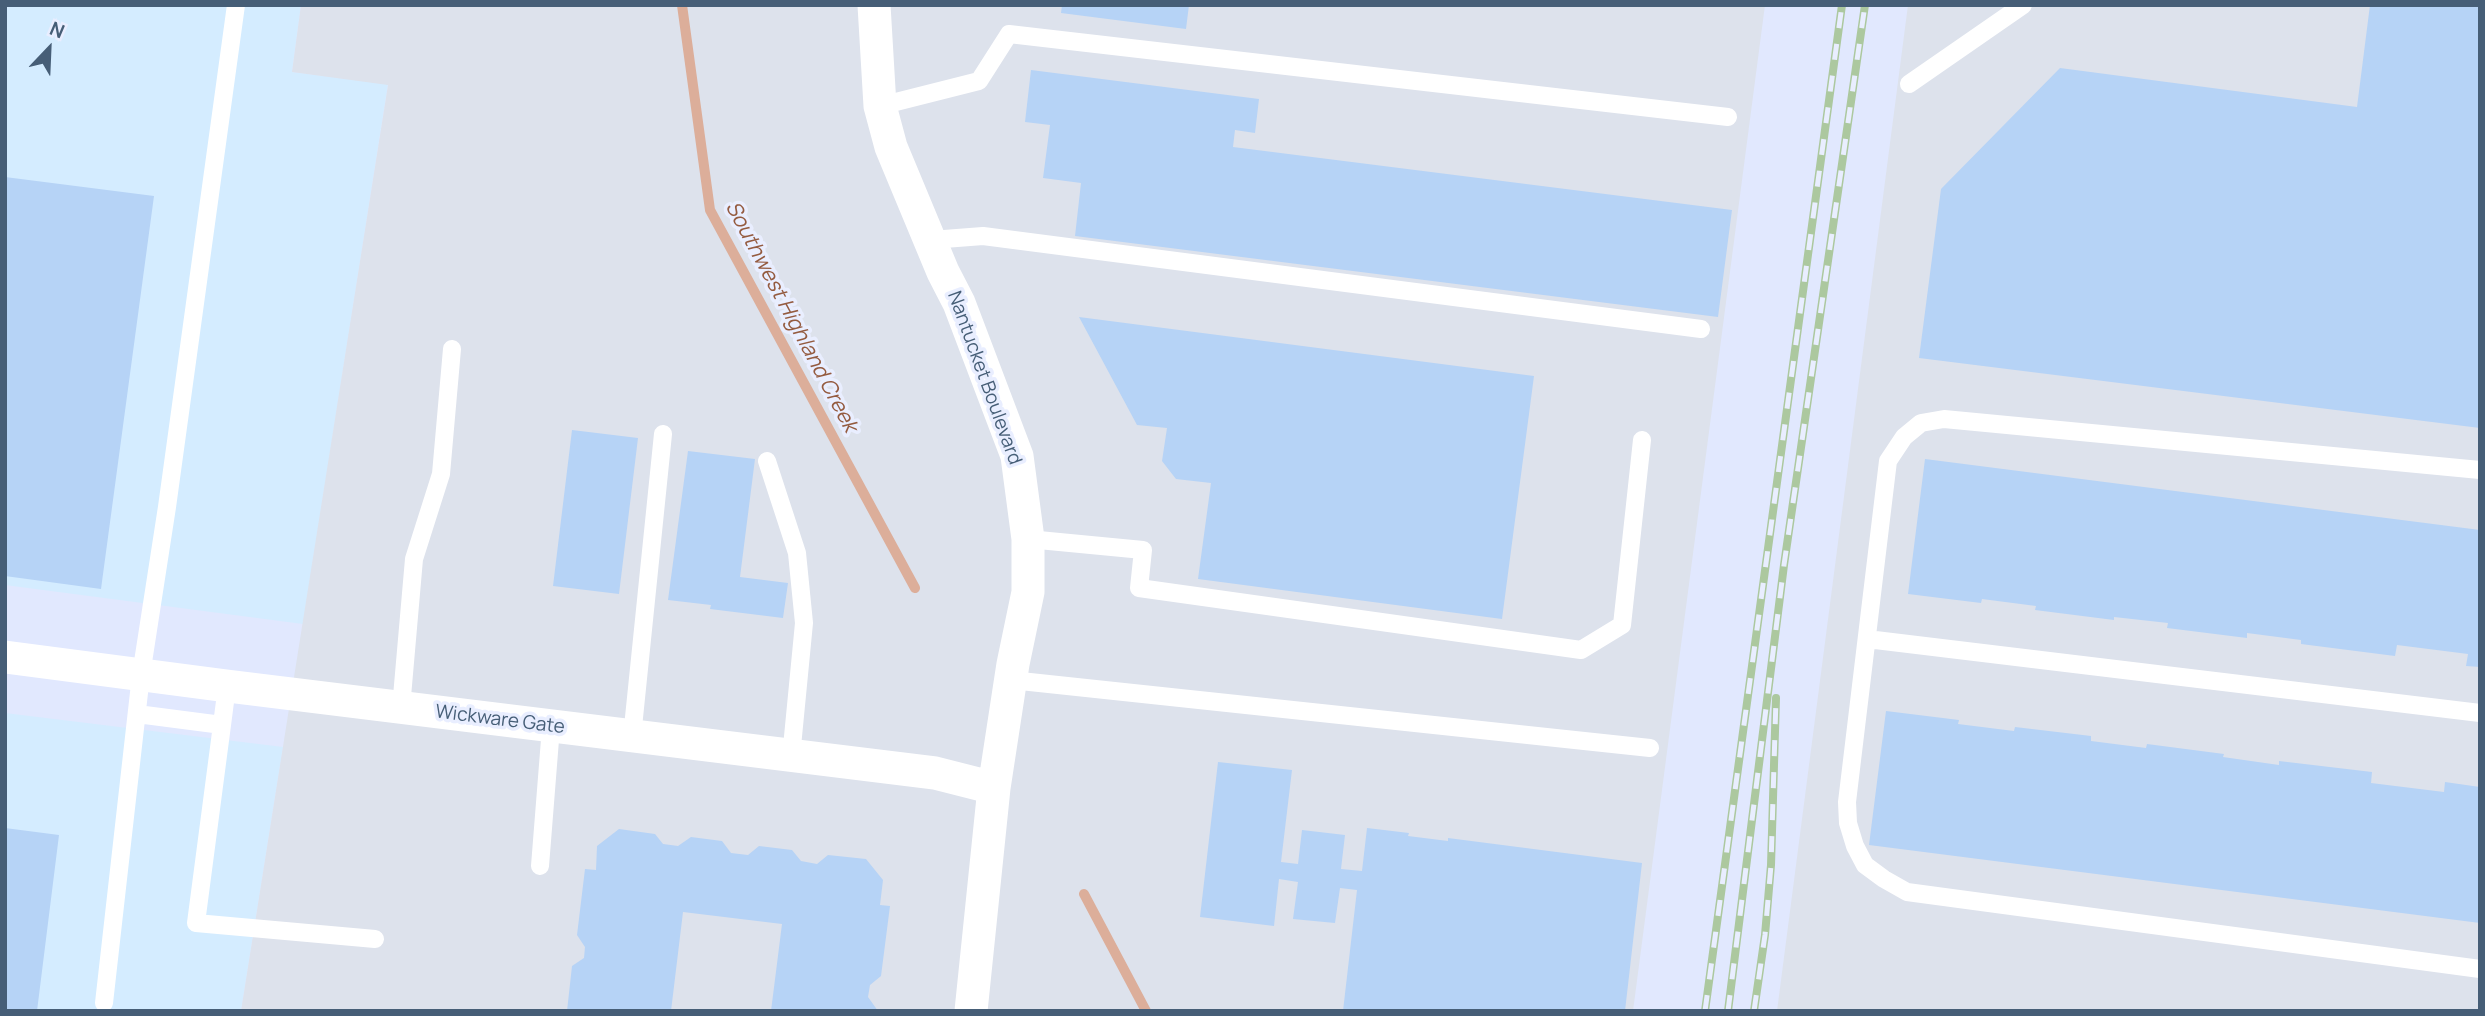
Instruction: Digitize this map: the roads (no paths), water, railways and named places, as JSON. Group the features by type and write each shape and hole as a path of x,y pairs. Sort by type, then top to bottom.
{"street":[{"name":"Nantucket Boulevard","path":"874,5 880,106 891,147 959,303 1017,456 1028,539 1028,593 994,788 971,1011"},
{"name":"Wickware Gate","path":"5,657 227,687 935,773 994,788"}],"lane":[{"path":"104,1003 141,675 171,480 236,5"},
{"path":"1909,84 2023,5"},
{"path":"880,106 979,81 1009,34 1728,117"},
{"path":"931,240 983,236 1701,328"},
{"path":"401,708 414,559 441,474 452,349"},
{"path":"2480,470 1944,419 1921,423 1904,436 1888,461 1847,802 1848,823 1855,846 1865,865 1907,892 2480,969"},
{"path":"632,737 663,434"},
{"path":"1028,539 1143,550 1139,588 1581,650 1622,625 1642,440"},
{"path":"767,461 797,553 804,622 791,757"},
{"path":"1867,639 2480,713"},
{"path":"1011,680 1650,748"},
{"path":"227,687 196,923 374,939"},
{"path":"137,714 222,725"},
{"path":"540,866 551,727"}],"waterway":[{"name":"Southwest Highland Creek","path":"682,5 710,210 915,588"},
{"name":"Southwest Highland Creek","path":"1084,894 1146,1011"}],"railway":[{"path":"1705,1011 1842,5"},
{"path":"1728,1011 1784,565 1865,5"},
{"path":"1754,1011 1765,935 1771,865 1776,698"}]}
